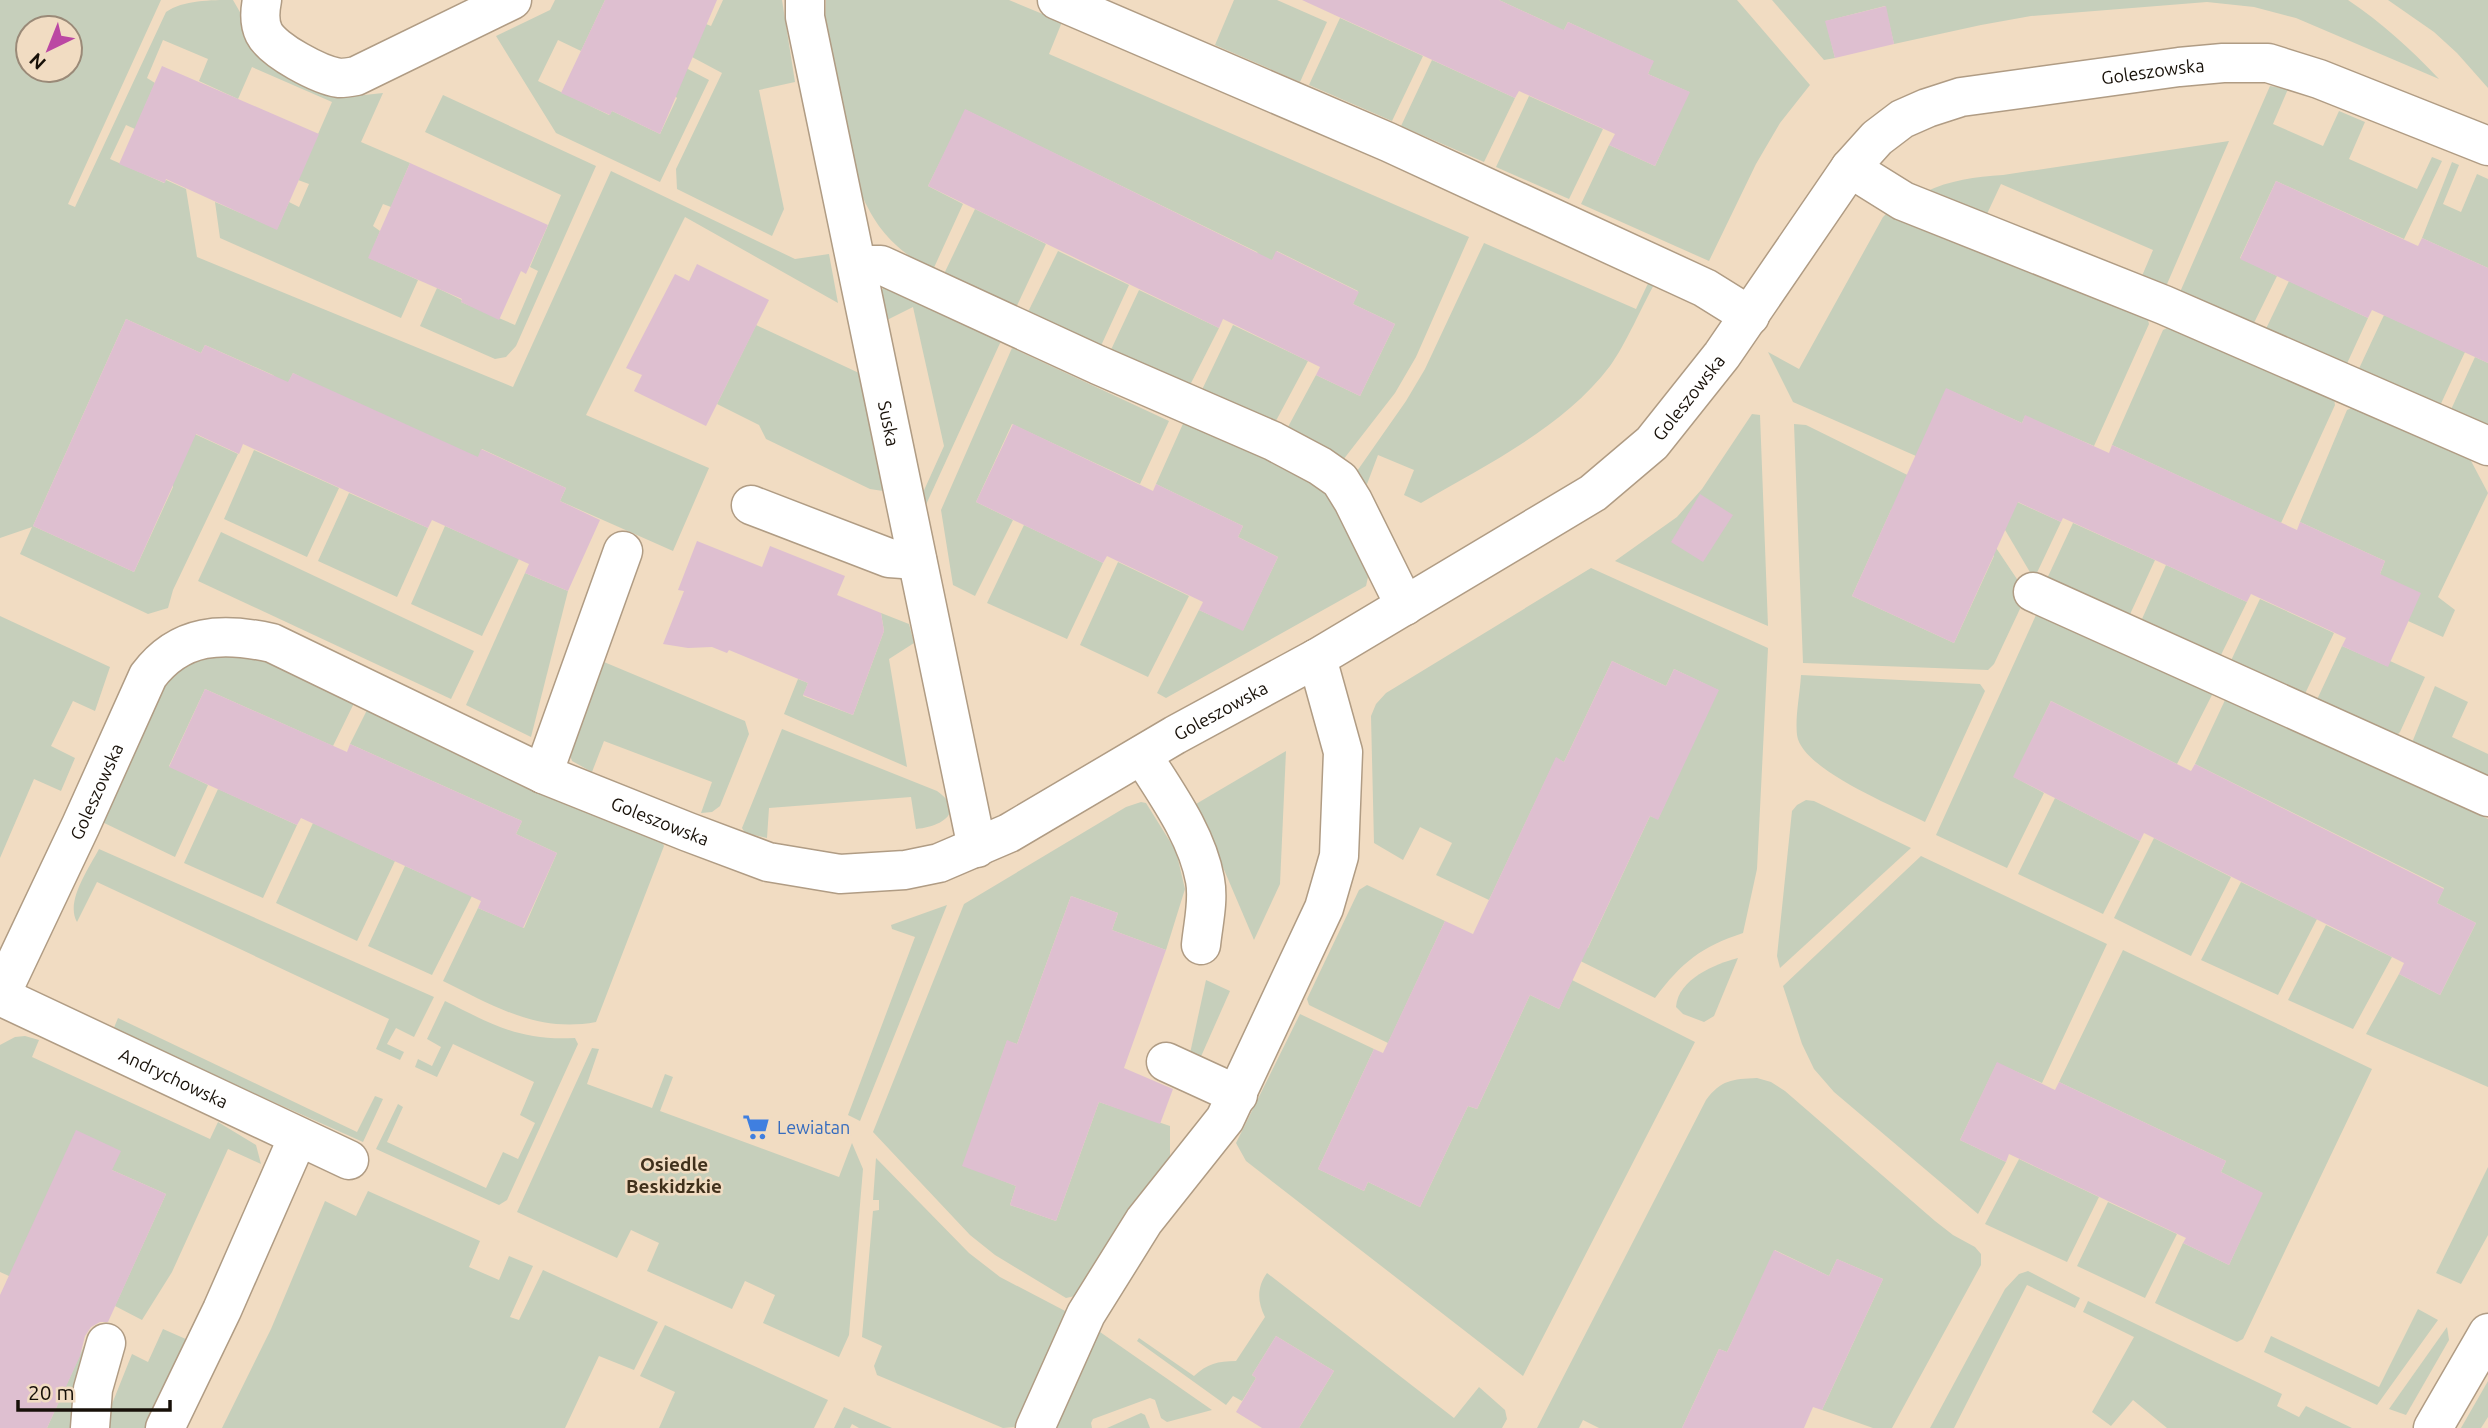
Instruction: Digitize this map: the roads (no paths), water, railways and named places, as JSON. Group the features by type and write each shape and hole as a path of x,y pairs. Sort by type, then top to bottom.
{"street":[{"path":"262,0 259,12 263,32 275,47 291,58 339,78 356,76 512,0"},
{"name":"Suska","path":"805,0 805,17 977,848"},
{"path":"1057,0 1388,142 1705,288 1750,316"},
{"name":"Goleszowska","path":"0,996 148,676 174,649 220,636 247,637 272,643 543,774 768,862 840,874 869,874 916,868 939,863 1009,833 1142,755 1317,658 1583,500 1616,476 1652,443 1723,355 1850,168 1877,138 1902,119 1961,97 2222,62 2268,63 2293,70 2488,146"},
{"path":"1850,168 1903,201 2164,305 2488,446"},
{"path":"858,265 881,265 1097,365 1273,441 1320,466 1340,480 1353,501 1405,606"},
{"path":"751,505 889,558 917,560"},
{"path":"543,774 623,551"},
{"path":"2033,592 2488,797"},
{"path":"1035,1428 1086,1314 1144,1222 1205,1146 1238,1095 1324,908 1339,856 1343,752 1317,658"},
{"path":"1142,755 1186,829 1198,856 1205,882 1206,904 1201,945"},
{"name":"Andrychowska","path":"0,996 349,1160"},
{"path":"1166,1062 1238,1095"},
{"path":"165,1428 222,1310 298,1137"},
{"path":"2433,1428 2488,1333"},
{"path":"90,1428 93,1389 106,1343"}],"place":[{"name":"Lewiatan","path":"756,1127"}],"district":[{"name":"Osiedle Beskidzkie","path":"674,1175"}]}
